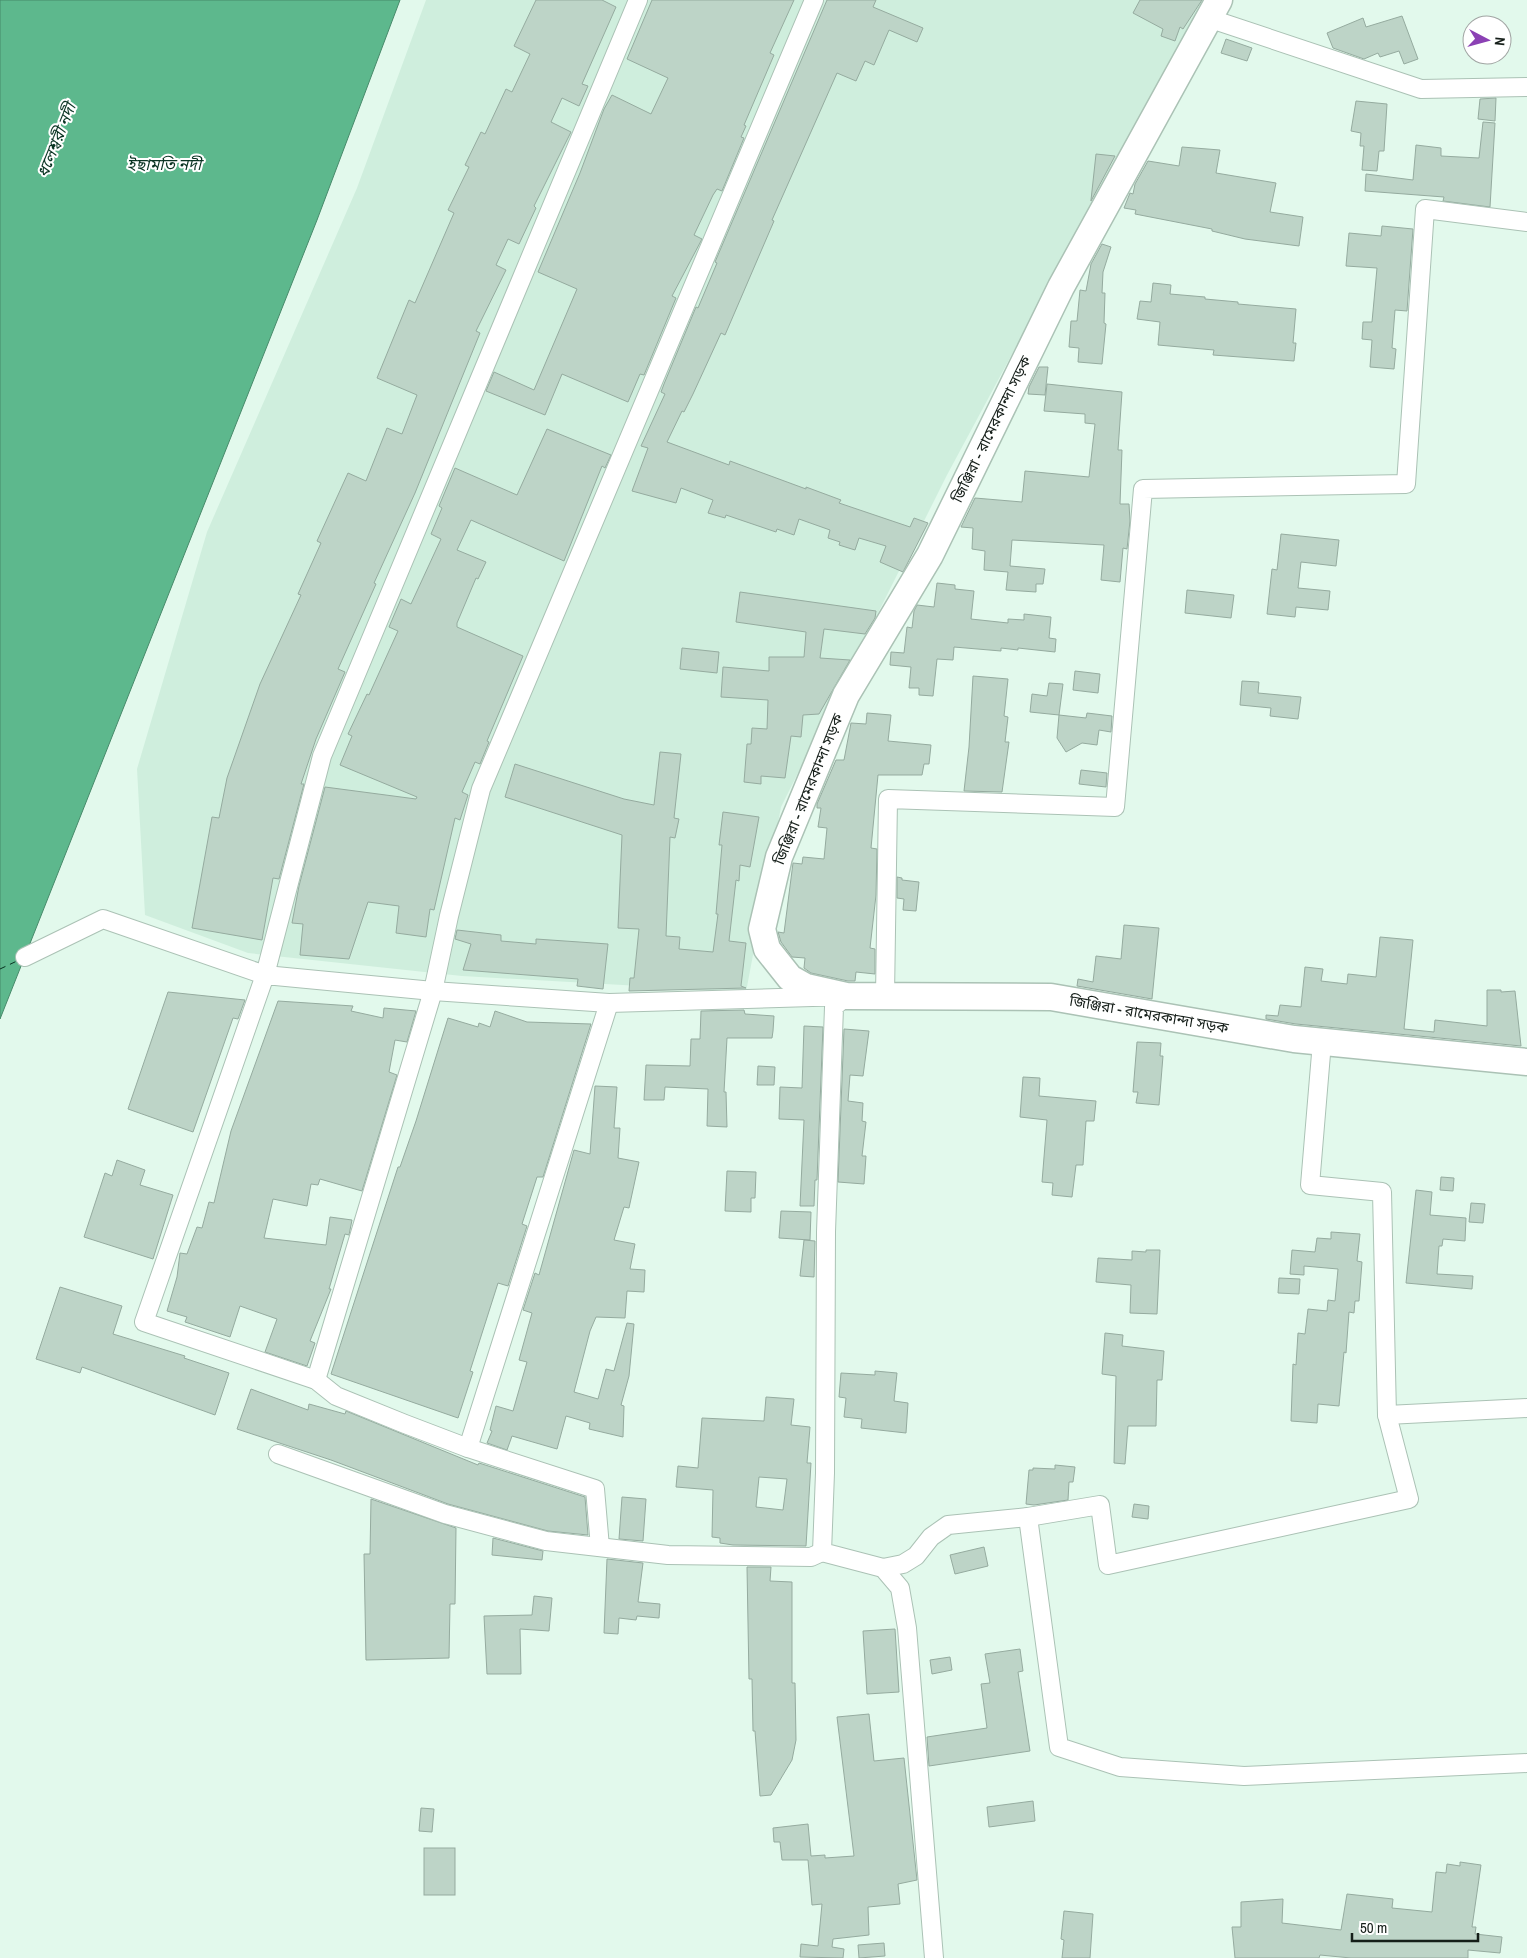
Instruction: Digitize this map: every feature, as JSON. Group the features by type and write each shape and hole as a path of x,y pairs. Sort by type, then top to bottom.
{"main road":[{"name":"জিঞ্জিরা - রামেরকান্দা সড়ক","path":"1213,9 1061,287 930,555 846,696 779,856 762,928 767,949 790,978 806,987 846,996 1051,997 1294,1039 1527,1062"}],"street":[{"path":"600,1547 595,1488 468,1448 336,1396 316,1380 144,1322 265,975 322,756 638,0"},
{"path":"316,1380 433,991 449,916 481,789 814,0"},
{"path":"1213,9 1421,89 1527,87"},
{"path":"885,996 888,799 1114,807 1143,489 1406,484 1425,210 1527,222"},
{"path":"25,957 103,919 265,975 433,991 609,1003 846,996"},
{"path":"822,1552 825,1473 826,1232 834,1007 846,996"},
{"path":"468,1448 609,1003"},
{"path":"278,1454 445,1514 546,1541 678,1555 811,1557 822,1552 883,1568 903,1564 916,1556 931,1536 948,1525 1028,1517 1100,1505 1108,1565 1409,1499 1387,1414 1382,1192 1310,1186 1322,1042"},
{"path":"1387,1414 1527,1408"},
{"path":"1028,1517 1059,1747 1120,1767 1244,1776 1527,1763"},
{"path":"883,1568 900,1588 908,1628 934,1958"}],"shaded area":[{"path":"426,0 1209,0 1123,148 947,475 781,807 746,992 462,976 248,953 145,915 137,769 207,532 357,188"}],"water":[{"name":"ইছামতি নদী","path":"0,0 400,0 317,220 0,1019"}],"building":[{"path":"536,0 602,0 616,7 582,84 588,86 579,106 562,98 551,122 571,132 534,206 536,208 519,244 508,239 496,265 506,270 476,331 480,333 415,493 338,669 345,672 316,739 301,784 304,784 279,879 273,878 262,940 192,928 212,817 219,818 227,778 260,684 301,595 298,594 321,543 317,541 348,473 366,481 387,428 402,434 417,395 377,378 409,300 415,303 454,213 448,210 469,167 465,165 481,132 485,134 506,89 512,92 530,54 514,46"},
{"path":"652,0 794,0 770,53 774,55 744,125 746,126 741,137 744,138 722,191 717,189 713,195 694,235 702,239 672,296 676,298 644,375 640,374 628,402 562,374 545,415 486,391 494,372 534,390 577,289 538,272 580,173 604,109 612,95 651,114 668,78 627,59"},
{"path":"827,0 876,0 873,7 923,28 917,42 889,30 874,65 865,61 856,81 837,73 772,220 774,221 725,335 721,333 693,394 684,412 682,411 667,442 729,465 730,461 806,489 806,487 841,500 839,503 910,527 914,518 928,523 903,572 880,562 886,546 859,538 855,550 839,545 840,542 828,538 830,530 799,519 794,535 777,529 776,532 726,515 725,518 708,513 713,500 681,488 676,503 632,491 648,448 641,446 665,394 661,392 664,384 696,307 698,308 717,263 715,262"},
{"path":"1140,0 1202,0 1183,29 1180,27 1175,41 1161,36 1163,29 1133,13"},
{"path":"1402,16 1418,59 1404,64 1399,51 1380,57 1378,53 1364,59 1333,48 1327,33 1363,18 1366,27"},
{"path":"1226,39 1252,48 1247,61 1221,53"},
{"path":"1496,98 1495,121 1478,119 1480,99"},
{"path":"1356,101 1387,104 1384,151 1379,151 1377,171 1362,170 1364,146 1360,146 1361,133 1351,131"},
{"path":"1483,122 1495,123 1490,207 1443,201 1444,197 1365,191 1366,174 1413,180 1416,145 1441,148 1441,156 1479,158"},
{"path":"1182,147 1220,150 1216,173 1276,183 1270,212 1303,217 1299,246 1245,239 1212,231 1212,229 1135,214 1136,210 1124,208 1130,193 1133,194 1135,184 1148,161 1179,166"},
{"path":"1096,154 1115,156 1091,201 1091,200"},
{"path":"1382,226 1413,229 1407,311 1395,310 1392,348 1396,349 1394,369 1370,367 1372,340 1362,339 1363,322 1372,322 1377,268 1346,266 1349,233 1381,236"},
{"path":"1102,244 1111,247 1103,272 1102,293 1105,293 1104,323 1106,324 1102,364 1078,362 1079,348 1069,347 1071,321 1077,321 1080,290 1086,291 1091,264"},
{"path":"1153,283 1171,285 1170,294 1205,297 1205,299 1238,302 1238,304 1296,309 1293,343 1296,343 1294,361 1213,355 1214,350 1158,345 1160,322 1137,319 1140,301 1151,302"},
{"path":"1039,367 1048,367 1045,395 1028,394 1029,387"},
{"path":"1047,384 1122,392 1118,450 1122,450 1120,504 1129,504 1130,521 1127,549 1123,548 1120,582 1101,580 1104,545 1012,540 1010,566 1045,569 1043,584 1036,584 1036,592 1006,590 1008,572 984,570 985,551 972,549 973,528 961,527 975,498 1022,502 1025,471 1089,477 1095,424 1085,423 1085,414 1044,411"},
{"path":"547,429 611,455 605,468 602,466 564,561 471,520 457,550 486,562 478,579 476,578 457,627 523,656 487,741 489,742 480,764 475,762 462,792 468,795 460,820 455,818 434,910 430,909 426,937 396,933 399,906 368,902 349,959 300,955 303,924 292,923 299,886 325,787 416,799 417,797 340,765 352,736 348,734 367,694 369,695 398,631 389,627 401,599 411,604 441,539 431,534 442,508 439,506 455,468 517,495"},
{"path":"1281,534 1339,540 1336,566 1301,562 1298,588 1330,591 1328,610 1296,607 1295,617 1267,614 1272,569 1277,570"},
{"path":"937,583 955,585 955,589 974,591 971,619 1008,623 1008,619 1024,620 1024,614 1051,617 1049,638 1056,639 1055,652 1018,648 1018,650 1001,648 1001,651 954,647 953,660 937,659 933,696 919,695 919,688 909,688 911,667 890,665 891,652 904,653 907,627 912,628 914,611 917,605 934,607"},
{"path":"1187,590 1234,595 1231,618 1185,613"},
{"path":"740,592 876,611 875,618 865,634 824,629 820,658 850,660 819,714 803,715 801,737 791,736 785,778 761,776 761,784 744,782 747,744 751,744 752,728 767,729 768,700 721,697 723,667 769,671 769,657 804,657 806,632 736,622"},
{"path":"682,648 719,652 717,673 680,669"},
{"path":"1075,671 1100,674 1098,693 1073,690"},
{"path":"973,676 1008,679 1004,716 1008,717 1005,742 1009,742 1002,792 964,791 969,747"},
{"path":"1242,681 1259,682 1258,693 1301,697 1298,719 1270,716 1271,708 1240,705"},
{"path":"1049,683 1063,684 1059,715 1030,712 1032,694 1047,696"},
{"path":"867,713 891,715 888,741 931,745 929,764 924,764 922,775 878,775 871,848 877,849 876,895 870,948 875,949 875,974 856,972 855,981 848,981 811,973 804,968 805,958 792,957 781,942 778,932 784,933 793,863 802,864 803,857 824,859 827,828 818,827 821,808 817,808 817,804 836,760 844,760 851,723 866,724"},
{"path":"1087,713 1112,716 1111,732 1099,730 1097,745 1082,743 1066,752 1057,738 1059,715 1086,718"},
{"path":"660,752 681,754 674,818 679,819 675,838 670,837 666,936 680,937 679,949 713,952 718,914 716,914 722,845 719,845 723,812 759,817 750,867 740,865 739,881 736,880 729,941 746,943 741,986 746,988 629,991 630,978 634,978 639,929 618,928 622,835 505,797 515,764 624,799 654,805"},
{"path":"1081,770 1107,773 1106,787 1079,784"},
{"path":"897,877 902,878 902,880 919,882 916,911 903,910 904,899 897,898"},
{"path":"1124,925 1159,928 1152,999 1077,986 1078,979 1093,982 1096,956 1121,959"},
{"path":"457,930 501,935 501,941 536,944 536,939 608,944 603,989 577,986 578,979 463,970 471,944 455,939"},
{"path":"1380,937 1413,940 1404,1029 1434,1032 1435,1020 1487,1026 1487,990 1515,991 1521,1046 1296,1024 1266,1019 1266,1015 1278,1016 1280,1005 1301,1007 1305,967 1323,969 1321,981 1347,984 1348,974 1376,977"},
{"path":"168,992 245,1000 238,1019 233,1018 193,1132 128,1109"},
{"path":"278,1001 353,1006 351,1011 383,1018 384,1008 416,1011 407,1042 395,1040 389,1072 397,1075 362,1191 320,1179 318,1185 311,1184 307,1206 273,1199 264,1238 326,1245 330,1217 352,1220 349,1235 345,1234 329,1289 331,1289 310,1341 315,1343 307,1366 265,1352 277,1319 240,1306 230,1337 185,1322 187,1317 167,1311 177,1277 180,1253 187,1254 197,1227 202,1228 209,1202 214,1203 231,1131"},
{"path":"744,1010 745,1014 774,1016 772,1038 727,1038 724,1092 726,1092 727,1127 707,1126 708,1089 665,1087 664,1100 644,1100 646,1065 690,1066 691,1039 700,1039 701,1011"},
{"path":"495,1011 527,1022 591,1024 543,1177 537,1177 522,1224 527,1226 508,1286 498,1283 470,1371 473,1372 458,1418 331,1374 398,1167 400,1167 416,1121 448,1018 478,1027 479,1023 490,1027"},
{"path":"804,1026 823,1027 817,1180 815,1180 814,1206 800,1206 804,1120 779,1119 780,1087 802,1088"},
{"path":"844,1029 869,1031 863,1076 850,1075 848,1101 863,1103 862,1121 866,1122 862,1156 866,1156 864,1184 838,1182"},
{"path":"1137,1042 1161,1043 1160,1056 1163,1056 1159,1105 1136,1103 1138,1092 1133,1092"},
{"path":"758,1066 775,1067 774,1085 757,1085"},
{"path":"1023,1077 1040,1078 1039,1096 1096,1101 1094,1121 1086,1121 1083,1165 1076,1165 1072,1197 1052,1195 1053,1183 1042,1182 1047,1120 1020,1117"},
{"path":"595,1086 617,1087 614,1128 620,1128 618,1158 639,1162 629,1208 624,1207 614,1240 635,1244 630,1269 645,1270 644,1292 627,1291 625,1318 596,1317 590,1331 574,1392 598,1399 606,1369 614,1371 627,1323 634,1324 629,1376 621,1405 624,1406 623,1437 589,1429 590,1423 566,1416 557,1449 512,1436 507,1450 487,1443 492,1431 490,1430 496,1406 513,1411 527,1362 519,1360 532,1313 523,1310 535,1273 539,1275 574,1150 590,1154"},
{"path":"117,1160 145,1170 140,1185 173,1195 153,1259 84,1237 105,1173 112,1176"},
{"path":"727,1171 756,1172 755,1198 751,1198 751,1212 725,1211"},
{"path":"1441,1177 1454,1178 1453,1191 1440,1190"},
{"path":"1416,1190 1432,1192 1430,1215 1466,1218 1465,1241 1443,1239 1442,1246 1439,1246 1437,1274 1473,1276 1472,1289 1406,1283"},
{"path":"1471,1203 1485,1204 1483,1223 1469,1222"},
{"path":"781,1211 811,1212 810,1240 779,1238"},
{"path":"1331,1232 1360,1234 1357,1261 1362,1262 1359,1301 1355,1301 1354,1313 1349,1312 1339,1406 1318,1404 1317,1423 1291,1421 1293,1364 1296,1365 1298,1333 1305,1334 1308,1309 1327,1311 1328,1300 1335,1301 1338,1269 1304,1266 1304,1275 1290,1274 1292,1250 1315,1252 1317,1238 1331,1239"},
{"path":"804,1240 815,1241 814,1277 800,1276"},
{"path":"1146,1250 1160,1250 1157,1314 1130,1313 1131,1285 1096,1282 1098,1258 1132,1260 1132,1251 1146,1252"},
{"path":"1279,1278 1300,1279 1299,1294 1278,1293"},
{"path":"60,1287 122,1306 113,1334 185,1356 184,1358 229,1373 215,1415 82,1367 80,1373 36,1359"},
{"path":"1105,1333 1123,1335 1122,1346 1164,1351 1162,1380 1157,1380 1156,1426 1128,1426 1125,1464 1114,1463 1116,1376 1102,1374"},
{"path":"875,1371 897,1373 894,1401 908,1403 906,1433 861,1428 862,1419 844,1417 846,1398 839,1397 841,1373 875,1375"},
{"path":"251,1389 308,1410 309,1404 345,1414 346,1411 478,1465 479,1463 585,1497 588,1535 548,1531 448,1504 331,1460 237,1429"},
{"path":"766,1397 794,1399 791,1425 810,1427 807,1463 811,1463 806,1546 733,1545 720,1543 720,1538 712,1537 713,1490 676,1487 678,1466 698,1468 702,1418 764,1421","holes":["759,1477 787,1479 783,1510 756,1507"]},
{"path":"1055,1465 1075,1467 1073,1482 1069,1482 1068,1500 1034,1505 1026,1504 1029,1470 1033,1470 1033,1468 1055,1469"},
{"path":"622,1497 646,1499 643,1541 619,1539"},
{"path":"371,1499 456,1528 455,1604 450,1604 449,1658 366,1660 364,1554 370,1554"},
{"path":"1134,1504 1149,1506 1148,1519 1132,1517"},
{"path":"493,1538 543,1551 542,1560 492,1555"},
{"path":"984,1547 988,1566 955,1574 950,1555"},
{"path":"607,1559 643,1563 638,1602 660,1604 659,1618 637,1616 636,1620 619,1618 618,1634 604,1633"},
{"path":"747,1567 771,1567 770,1581 792,1582 792,1683 795,1683 796,1740 792,1760 771,1795 760,1796 755,1731 753,1731 752,1679 749,1679"},
{"path":"534,1596 552,1598 549,1631 520,1629 521,1674 487,1674 484,1616 532,1615"},
{"path":"895,1629 899,1692 867,1694 863,1631"},
{"path":"1020,1649 1023,1671 1018,1672 1030,1751 929,1766 927,1737 987,1728 981,1684 990,1683 985,1654"},
{"path":"950,1657 952,1670 932,1674 930,1660"},
{"path":"869,1714 874,1761 904,1758 917,1880 898,1884 900,1904 868,1907 869,1935 833,1939 832,1947 844,1949 843,1958 800,1957 801,1944 818,1946 822,1904 812,1905 808,1860 782,1860 780,1842 774,1842 773,1828 808,1824 811,1856 825,1855 825,1858 854,1856 837,1717"},
{"path":"1033,1801 1035,1821 989,1827 987,1807"},
{"path":"421,1808 434,1809 432,1832 419,1831"},
{"path":"424,1848 455,1848 455,1895 424,1895"},
{"path":"1460,1862 1481,1865 1472,1927 1476,1927 1475,1934 1502,1937 1500,1953 1468,1950 1468,1958 1351,1958 1320,1955 1319,1958 1235,1958 1232,1927 1241,1927 1241,1902 1283,1899 1282,1923 1341,1930 1347,1894 1393,1899 1392,1908 1432,1912 1436,1872 1446,1873 1447,1864 1460,1866"},
{"path":"1064,1911 1093,1914 1090,1958 1062,1958 1064,1940 1061,1939"},
{"path":"884,1943 885,1956 859,1958 858,1945"}],"ferry route":[{"path":"0,969 17,961"}],"water label":[{"name":"ধলেশ্বরী নদী","path":"56,140"}]}
